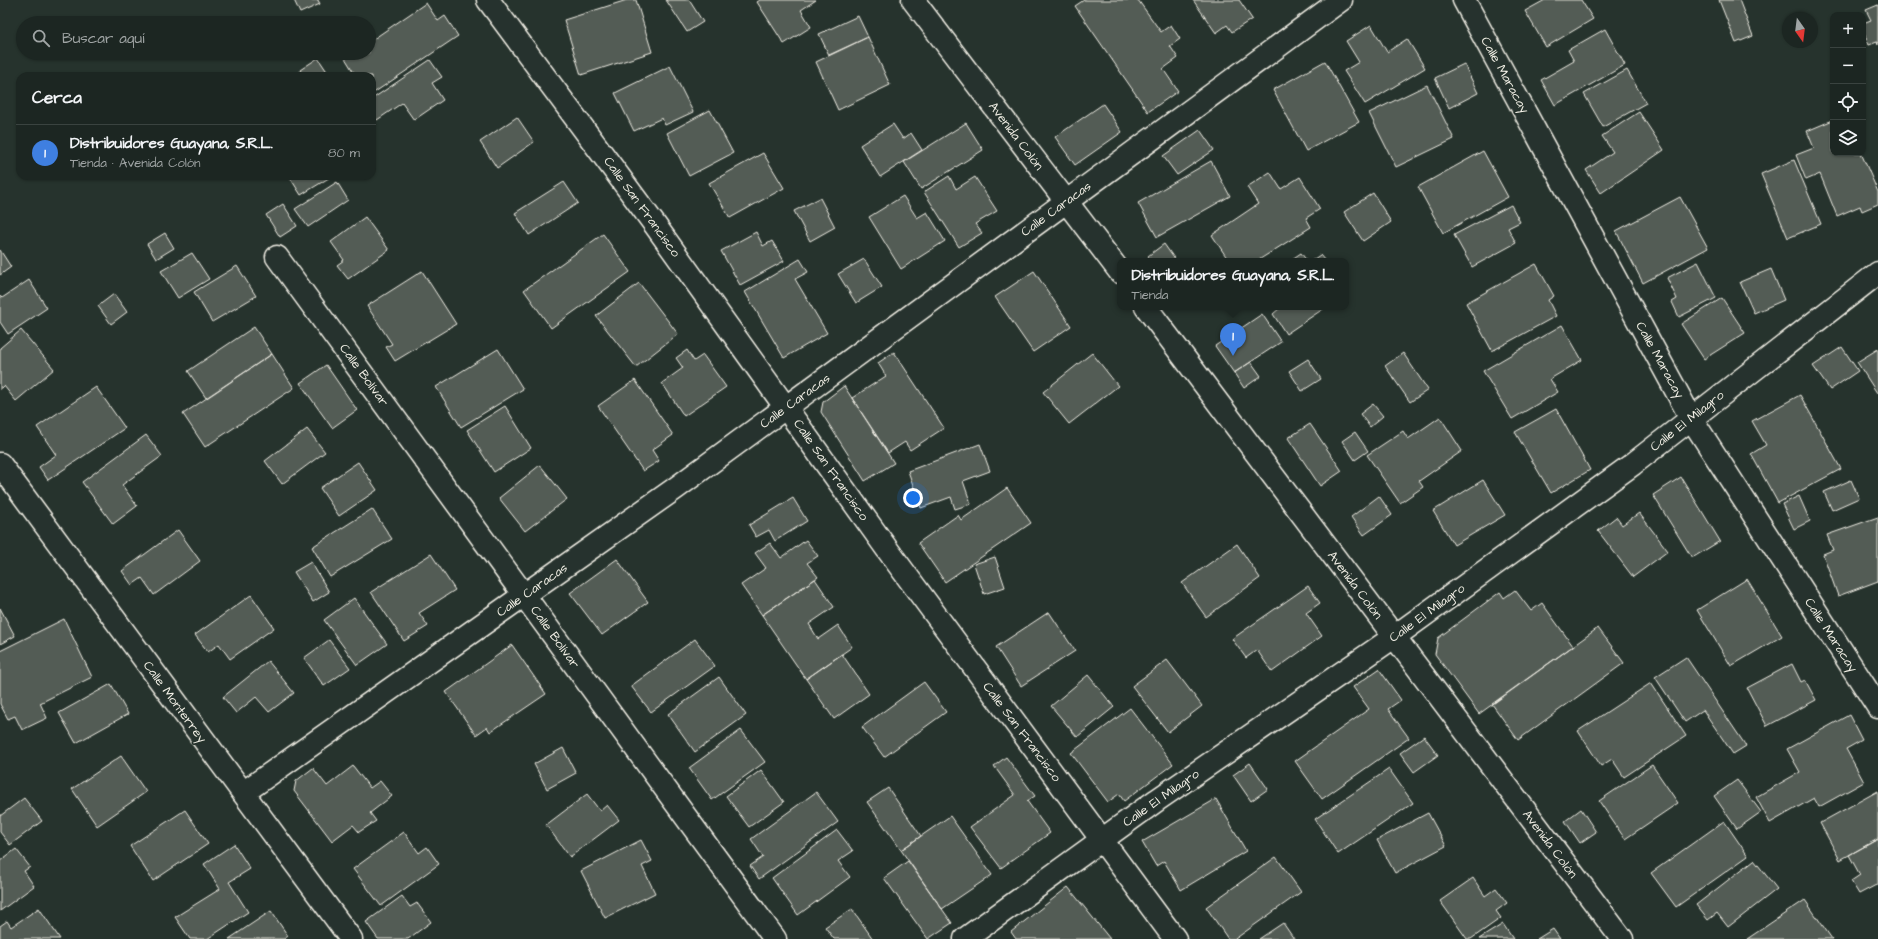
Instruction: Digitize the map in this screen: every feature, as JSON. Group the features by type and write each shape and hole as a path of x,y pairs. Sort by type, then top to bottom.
{"street":[{"name":"Calle San Francisco","path":"488,0 655,225 892,556 1175,939"},
{"name":"Avenida Colón","path":"913,0 1117,268"},
{"name":"Calle Caracas","path":"243,793 676,488 1341,0"},
{"name":"Calle Maracay","path":"1464,0 1691,418 1878,707"},
{"name":"Calle Bolívar","path":"277,257 775,939"},
{"name":"Calle El Milagro","path":"965,939 1102,840 1394,637 1633,464 1878,273"},
{"name":"Avenida Colón","path":"1148,310 1622,939"},
{"name":"Calle Monterrey","path":"0,464 351,939"}],"building":[{"path":"294,0 318,0 320,4 300,13"},
{"path":"627,0 636,0 652,52 581,75 564,20"},
{"path":"666,0 689,0 703,22 687,32"},
{"path":"760,0 816,0 801,10 811,27 784,44 757,2"},
{"path":"1084,0 1138,0 1161,32 1171,25 1180,39 1170,46 1178,58 1163,69 1178,91 1148,112 1075,6"},
{"path":"1193,0 1239,0 1252,19 1232,32 1227,25 1216,33"},
{"path":"1545,0 1581,0 1593,19 1546,47 1525,11"},
{"path":"1719,0 1739,0 1753,36 1736,43"},
{"path":"426,3 438,21 445,16 458,36 376,91 376,72 354,72 346,60 376,60 376,37"},
{"path":"1878,5 1878,45 1877,42 1869,45 1866,38 1866,22 1871,20 1866,10"},
{"path":"858,16 868,37 829,55 819,34"},
{"path":"1371,25 1387,52 1407,39 1425,68 1365,104 1344,71 1359,62 1346,41"},
{"path":"1605,29 1625,65 1555,105 1541,80 1574,61 1568,50"},
{"path":"868,37 890,85 838,110 816,62"},
{"path":"315,60 319,60 327,72 301,72 300,70"},
{"path":"430,60 442,77 432,83 443,100 414,120 402,103 377,120 376,96"},
{"path":"1325,61 1359,122 1306,151 1273,90"},
{"path":"1464,64 1478,93 1449,108 1435,78"},
{"path":"670,66 693,112 665,125 662,118 634,131 615,93"},
{"path":"1627,70 1646,103 1603,127 1584,94"},
{"path":"1427,85 1454,139 1396,167 1369,113"},
{"path":"1103,104 1122,132 1075,165 1055,137"},
{"path":"710,110 733,153 689,176 667,133"},
{"path":"1639,112 1664,150 1601,193 1586,170 1613,152 1602,136"},
{"path":"517,117 534,142 497,168 480,142"},
{"path":"1830,121 1830,156 1862,156 1878,192 1878,204 1862,211 1860,206 1837,216 1820,174 1806,180 1796,155 1814,148 1807,131"},
{"path":"966,123 983,150 921,189 904,162"},
{"path":"893,124 903,139 911,133 922,150 880,177 860,145"},
{"path":"1200,130 1214,150 1177,175 1163,156"},
{"path":"1483,151 1508,197 1443,233 1418,187"},
{"path":"763,153 784,188 730,218 709,183"},
{"path":"1794,160 1821,224 1788,238 1761,174"},
{"path":"1211,161 1230,196 1157,237 1138,203"},
{"path":"1270,172 1281,189 1300,177 1320,209 1306,218 1311,227 1262,258 1227,258 1212,235 1258,204 1247,187"},
{"path":"949,176 956,189 975,177 997,211 975,224 982,233 959,247 924,192"},
{"path":"292,180 325,180 301,195"},
{"path":"337,182 348,200 308,227 295,209"},
{"path":"564,182 578,203 529,235 515,213"},
{"path":"1373,193 1391,222 1363,241 1344,212"},
{"path":"903,196 917,218 927,212 945,241 901,269 869,217"},
{"path":"1680,197 1708,248 1643,283 1616,231"},
{"path":"820,198 835,227 810,241 794,211"},
{"path":"283,204 297,226 280,237 266,215"},
{"path":"1511,205 1520,222 1508,228 1516,243 1472,267 1454,235"},
{"path":"365,217 389,250 348,279 337,265 344,260 331,242"},
{"path":"756,232 763,246 772,241 784,261 740,285 721,251"},
{"path":"165,233 174,248 156,259 147,244"},
{"path":"603,234 630,272 551,328 524,290"},
{"path":"1164,244 1174,258 1150,258 1148,256"},
{"path":"0,250 11,267 0,275"},
{"path":"192,253 209,279 178,298 161,271"},
{"path":"1301,253 1305,258 1294,258"},
{"path":"1320,255 1322,258 1316,258"},
{"path":"800,259 808,272 795,279 827,333 784,358 745,292"},
{"path":"864,259 882,287 856,303 838,274"},
{"path":"1698,262 1716,298 1679,317 1672,302 1677,299 1667,278"},
{"path":"1536,264 1554,296 1548,300 1556,316 1492,351 1466,303"},
{"path":"237,266 256,296 212,322 194,292"},
{"path":"1771,269 1784,300 1754,313 1740,282"},
{"path":"422,271 456,324 395,361 386,347 392,344 367,306"},
{"path":"1034,271 1071,326 1033,352 995,297"},
{"path":"29,280 47,308 8,334 0,322 0,296 2,298"},
{"path":"639,283 678,334 636,367 596,316"},
{"path":"114,294 127,312 111,324 98,306"},
{"path":"1722,298 1745,333 1704,359 1681,324"},
{"path":"1278,310 1322,310 1286,334 1273,314"},
{"path":"1262,314 1281,342 1234,373 1215,346"},
{"path":"1562,325 1582,360 1550,379 1558,392 1512,419 1483,371"},
{"path":"254,327 272,354 206,398 188,371"},
{"path":"21,330 54,369 16,401 4,386 0,390 0,348"},
{"path":"1842,347 1858,371 1830,390 1813,366"},
{"path":"498,349 523,389 461,427 436,387"},
{"path":"1878,349 1878,392 1877,393 1857,362"},
{"path":"687,350 694,361 703,355 726,387 684,416 662,383 683,368 676,358"},
{"path":"894,352 944,428 910,450 905,442 888,453 852,398 886,376 878,363"},
{"path":"1092,353 1118,386 1069,424 1043,392"},
{"path":"1403,353 1428,390 1410,402 1385,366"},
{"path":"272,354 294,388 205,447 183,414"},
{"path":"1308,359 1321,379 1302,391 1289,371"},
{"path":"1251,362 1261,376 1244,388 1234,373"},
{"path":"326,365 357,410 332,428 300,383"},
{"path":"635,380 673,435 652,450 659,461 643,471 598,406"},
{"path":"844,386 894,463 865,481 821,412 823,402"},
{"path":"96,387 125,428 48,480 39,467 56,455 37,427"},
{"path":"1800,395 1841,469 1778,503 1751,454 1766,445 1752,421"},
{"path":"1373,404 1383,416 1370,427 1360,414"},
{"path":"505,406 531,448 494,472 467,430"},
{"path":"1556,409 1590,470 1551,493 1515,432"},
{"path":"1440,417 1462,451 1419,481 1423,487 1400,503 1367,455 1403,431 1408,439"},
{"path":"1310,424 1342,471 1320,486 1288,438"},
{"path":"307,429 325,452 282,484 265,461"},
{"path":"1355,432 1368,451 1355,460 1342,441"},
{"path":"146,435 162,456 122,485 137,506 113,524 82,482"},
{"path":"980,444 990,471 963,481 971,504 955,509 951,497 921,508 908,471"},
{"path":"358,462 377,490 339,516 320,488"},
{"path":"540,465 567,499 525,531 499,498"},
{"path":"1681,477 1720,541 1692,558 1653,495"},
{"path":"1483,480 1505,515 1454,545 1433,511"},
{"path":"1851,480 1859,498 1832,510 1824,492"},
{"path":"1007,488 1031,523 945,582 918,543 958,515 961,520"},
{"path":"1379,496 1392,515 1364,535 1351,517"},
{"path":"1799,496 1810,521 1794,529 1782,504"},
{"path":"793,498 807,521 775,541 769,530 756,537 749,525"},
{"path":"372,509 392,539 330,577 312,547"},
{"path":"1639,513 1668,551 1633,577 1598,531 1616,517 1622,525"},
{"path":"1878,517 1878,581 1838,596 1823,554 1833,550 1827,535"},
{"path":"178,530 200,561 154,595 142,578 132,585 122,571"},
{"path":"806,540 818,556 807,563 818,577 762,615 741,585 766,568 755,553 770,543 781,558"},
{"path":"1237,544 1260,578 1206,617 1182,583"},
{"path":"431,554 455,590 419,613 428,626 404,641 371,592"},
{"path":"995,557 1005,587 984,594 974,564"},
{"path":"617,559 648,602 602,635 570,593"},
{"path":"311,562 329,592 313,602 294,572"},
{"path":"815,579 834,607 809,624 818,639 838,625 852,647 806,679 762,615"},
{"path":"1747,579 1782,636 1731,666 1697,610"},
{"path":"1308,586 1320,603 1306,613 1322,636 1272,672 1257,650 1246,658 1232,639"},
{"path":"1515,590 1531,611 1542,603 1573,646 1479,714 1435,654 1438,638 1500,592 1504,598"},
{"path":"251,595 274,628 230,659 219,644 208,652 195,635"},
{"path":"354,598 387,644 357,665 324,620"},
{"path":"0,608 15,636 0,644"},
{"path":"1049,612 1075,651 1021,686 996,647"},
{"path":"64,619 92,677 40,703 47,718 22,730 15,716 8,719 0,704 0,651"},
{"path":"1598,628 1624,663 1518,740 1492,704"},
{"path":"695,639 715,666 651,712 631,686"},
{"path":"329,640 350,668 324,686 304,658"},
{"path":"512,645 546,694 490,732 487,727 476,735 446,692"},
{"path":"842,654 869,694 834,719 806,679"},
{"path":"1686,657 1746,746 1733,754 1703,710 1685,722 1655,677"},
{"path":"1167,660 1202,706 1168,732 1132,686"},
{"path":"268,661 294,693 269,712 256,697 236,713 223,697"},
{"path":"1792,664 1801,682 1805,680 1816,700 1767,726 1747,688"},
{"path":"1379,669 1401,700 1388,709 1409,738 1322,799 1295,761 1369,709 1353,687"},
{"path":"1088,675 1114,707 1077,737 1051,706"},
{"path":"719,677 746,715 695,752 668,714"},
{"path":"924,682 946,712 884,757 862,727"},
{"path":"1651,683 1686,736 1624,777 1612,759 1601,766 1578,731"},
{"path":"111,684 128,714 76,743 59,713"},
{"path":"1130,708 1173,764 1124,801 1119,794 1108,802 1071,753"},
{"path":"1849,715 1862,740 1846,749 1864,782 1819,807 1814,798 1770,823 1756,797 1800,772 1787,749"},
{"path":"741,730 765,762 712,800 689,768"},
{"path":"1424,736 1438,755 1414,772 1400,753"},
{"path":"563,748 576,773 547,789 534,764"},
{"path":"121,756 146,792 97,826 72,789"},
{"path":"1006,757 1035,796 1027,801 1050,833 1001,868 970,827 1015,795 994,766"},
{"path":"1250,763 1268,789 1251,801 1233,775"},
{"path":"1652,765 1678,803 1625,839 1599,801"},
{"path":"353,766 370,788 380,781 392,796 370,813 376,821 359,832 353,825 332,841 294,791 296,781 313,768 327,786"},
{"path":"1389,769 1413,803 1338,854 1315,819"},
{"path":"761,770 784,802 749,827 726,796"},
{"path":"1737,780 1761,812 1737,829 1714,796"},
{"path":"888,788 921,836 901,850 867,802"},
{"path":"1878,791 1878,839 1840,860 1820,823"},
{"path":"816,792 838,822 759,879 750,866 763,857 751,839"},
{"path":"587,794 600,811 607,805 619,820 570,857 546,825"},
{"path":"24,798 42,821 10,845 0,832 0,816"},
{"path":"1216,799 1246,851 1181,890 1164,861 1156,866 1142,842"},
{"path":"1581,809 1596,832 1580,843 1565,821"},
{"path":"185,810 208,844 153,881 130,846"},
{"path":"1428,813 1446,846 1395,873 1377,840"},
{"path":"950,816 992,875 942,909 901,850"},
{"path":"1724,821 1748,856 1676,907 1651,873"},
{"path":"837,830 853,851 838,861 850,877 798,915 772,878"},
{"path":"404,832 419,853 427,847 439,864 381,906 353,869"},
{"path":"1878,839 1878,884 1859,894 1851,881 1860,875 1849,855"},
{"path":"641,840 652,861 642,866 655,893 605,918 581,871"},
{"path":"234,844 250,869 229,882 248,912 207,939 190,939 175,917 220,889 204,864"},
{"path":"16,849 30,867 24,871 34,886 0,911 0,861"},
{"path":"1276,857 1301,892 1235,939 1228,939 1206,907"},
{"path":"1754,860 1777,889 1728,927 1717,913 1708,920 1696,905"},
{"path":"908,861 952,923 928,939 884,878"},
{"path":"1473,878 1485,896 1496,888 1507,903 1496,911 1501,918 1471,939 1467,939 1440,901"},
{"path":"1068,887 1110,939 1016,939 1011,932"},
{"path":"402,896 410,907 417,903 431,922 408,939 378,939 366,922"},
{"path":"1805,900 1832,939 1747,939"},
{"path":"39,908 60,939 0,939 0,926 7,921 11,927"},
{"path":"852,909 873,939 834,939 825,927"},
{"path":"271,911 288,936 284,939 229,939"},
{"path":"1283,923 1294,939 1259,939"},
{"path":"1503,924 1513,939 1479,939"},
{"path":"1553,929 1560,939 1537,939"}],"place":[{"name":"Distribuidores Guayana, S.R.L.","path":"1233,356"}]}
